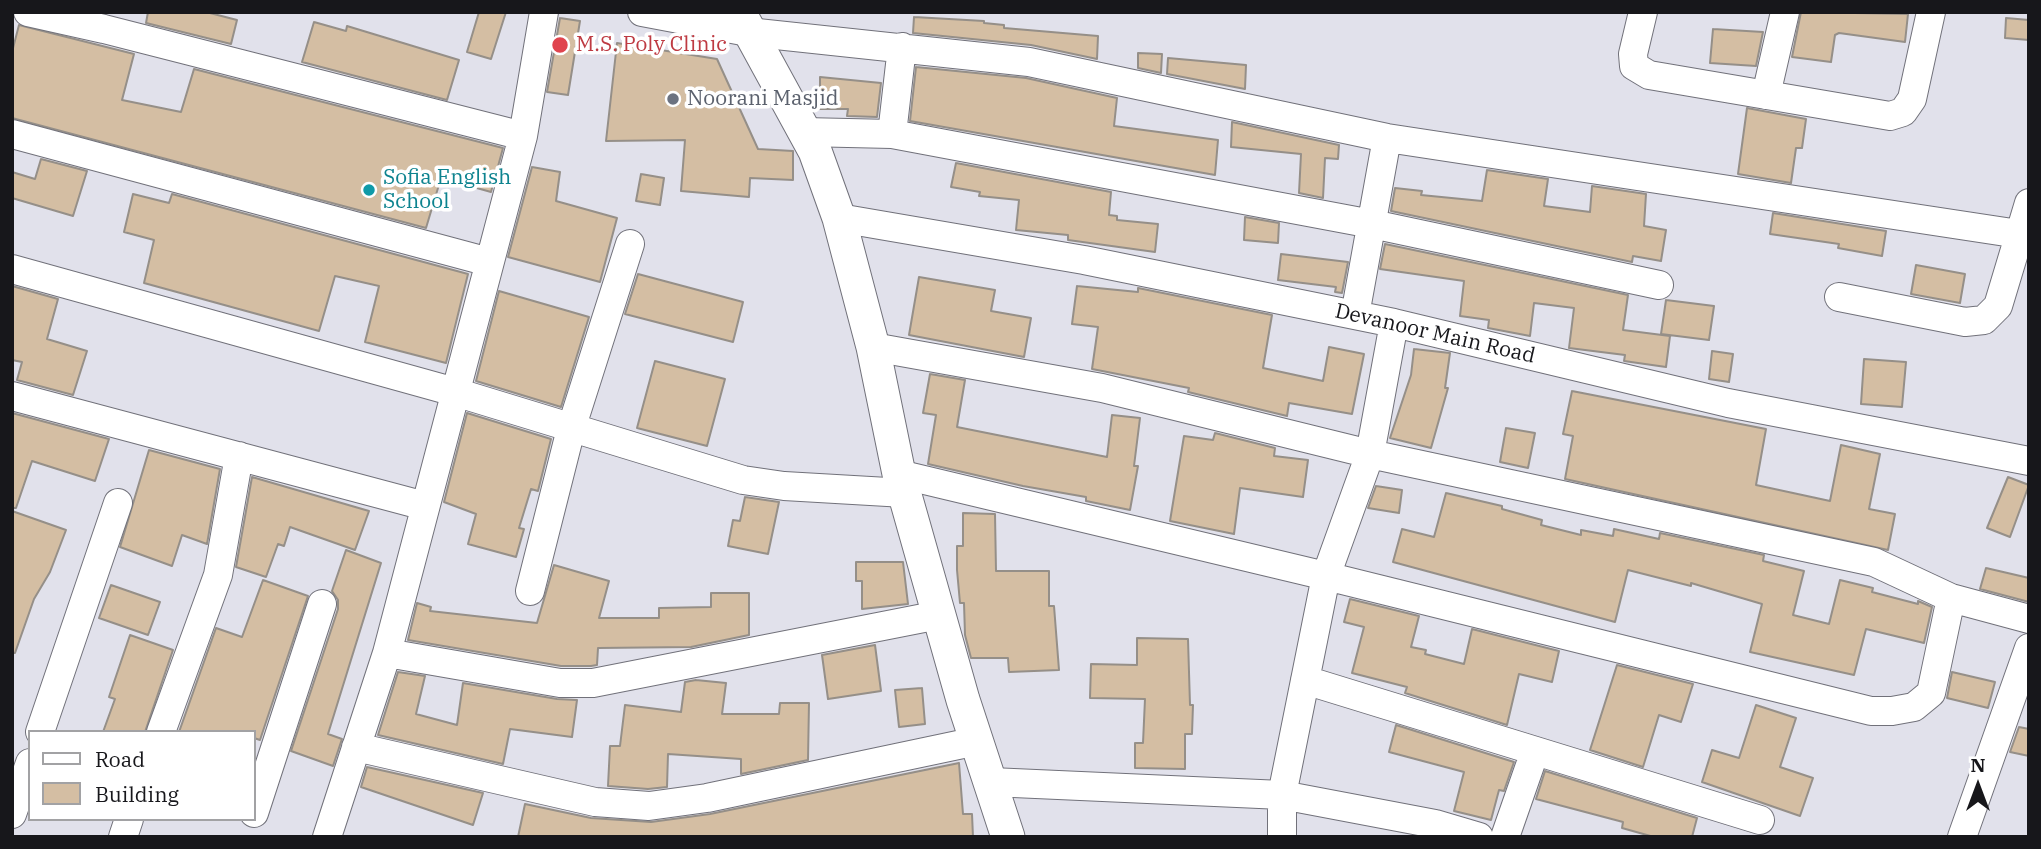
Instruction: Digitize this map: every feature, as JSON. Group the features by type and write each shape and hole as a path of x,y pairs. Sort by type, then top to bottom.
{"street":[{"path":"28,12 523,136"},
{"path":"327,837 387,653 523,136 544,12"},
{"path":"642,12 744,22 902,47 1029,62 1387,138 2019,233"},
{"path":"1643,12 1633,54 1634,66 1649,75 1890,116 1903,112 1912,99 1931,12"},
{"path":"1766,95 1785,12"},
{"path":"744,22 814,151 839,218 873,347 902,484 939,615 1008,837"},
{"path":"892,134 902,47"},
{"path":"804,132 892,134 1371,225 1659,285"},
{"path":"12,134 489,262"},
{"path":"1355,315 1387,138"},
{"path":"1839,297 1965,322 1984,320 1998,306 2029,203"},
{"name":"Devanoor Main Road","path":"839,218 1084,260 1355,315 1728,403 2029,461"},
{"path":"530,591 571,429 629,244"},
{"path":"12,269 454,392 743,480 784,486 902,484 1326,576 1882,711 1914,707 1931,693 1951,598"},
{"path":"1282,837 1282,794 1326,576 1370,454 1394,323"},
{"path":"873,347 1102,388 1370,454 1874,562 1951,598 2029,619"},
{"path":"12,396 425,506"},
{"path":"162,730 218,575 239,456"},
{"path":"41,730 118,503"},
{"path":"256,807 323,604"},
{"path":"387,653 560,683 593,684 939,615"},
{"path":"1962,837 2029,648"},
{"path":"1305,680 1760,820"},
{"path":"356,747 595,802 649,806 707,798 977,741"},
{"path":"1505,837 1535,751"},
{"path":"12,814 28,769"},
{"path":"991,782 1282,794 1434,824 1479,837"}],"building":[{"path":"148,12 206,12 237,20 231,44 146,23"},
{"path":"479,12 506,12 491,59 467,52"},
{"path":"1801,12 1908,14 1905,42 1839,33 1835,35 1831,62 1792,57"},
{"path":"914,17 984,21 1004,25 1004,28 1098,36 1097,59 1031,45 913,33"},
{"path":"560,18 580,21 568,95 547,92"},
{"path":"2006,18 2029,20 2029,40 2005,38"},
{"path":"314,22 346,31 347,26 459,60 447,100 302,62"},
{"path":"19,25 134,54 122,100 181,112 194,69 503,148 491,192 441,178 426,228 12,118 12,52"},
{"path":"1713,29 1763,32 1756,66 1710,63"},
{"name":"Noorani Masjid","path":"617,43 717,59 758,149 793,151 793,180 750,178 749,197 681,191 685,140 606,141"},
{"path":"1138,53 1162,54 1161,73 1138,68"},
{"path":"1168,58 1246,65 1245,89 1167,74"},
{"path":"916,67 1026,78 1117,98 1114,126 1218,140 1215,175 910,121"},
{"path":"820,77 881,83 877,117 847,116 848,109 820,109"},
{"path":"1747,108 1806,119 1802,148 1796,148 1791,183 1738,174"},
{"path":"1232,122 1339,145 1338,159 1325,158 1323,198 1299,193 1301,154 1231,147"},
{"path":"41,159 87,171 73,216 12,198 12,172 35,179"},
{"path":"956,163 1111,192 1109,215 1117,216 1117,220 1158,224 1155,252 1068,240 1068,235 1016,230 1019,200 979,196 980,192 951,187"},
{"path":"532,167 560,172 556,201 617,218 600,282 508,257"},
{"path":"1487,170 1548,179 1544,206 1590,212 1592,186 1646,194 1644,226 1666,230 1661,261 1633,256 1632,262 1391,211 1395,188 1422,191 1421,195 1482,201"},
{"path":"641,174 664,178 660,205 636,201"},
{"path":"133,194 169,203 172,194 468,274 446,363 365,342 379,286 335,276 319,331 144,283 154,240 124,232"},
{"path":"1773,213 1886,231 1882,256 1838,248 1839,244 1770,234"},
{"path":"1245,217 1279,223 1278,243 1244,240"},
{"path":"1385,244 1628,295 1623,330 1670,336 1666,367 1624,361 1625,355 1569,348 1574,308 1534,303 1530,336 1488,328 1489,320 1460,316 1464,281 1380,269"},
{"path":"1281,254 1348,262 1342,293 1335,292 1336,287 1278,280"},
{"path":"1916,265 1965,274 1960,303 1911,294"},
{"path":"638,274 743,302 733,342 625,314"},
{"path":"919,277 995,290 991,311 1031,318 1024,357 909,335"},
{"path":"12,286 58,299 47,339 87,351 73,395 17,380 22,362 12,360"},
{"path":"1077,286 1138,292 1138,288 1272,315 1263,368 1323,381 1329,347 1364,354 1352,414 1289,403 1287,416 1188,392 1189,388 1092,369 1098,327 1072,324"},
{"path":"499,291 589,317 561,407 476,381"},
{"path":"1666,300 1714,306 1709,340 1661,334"},
{"path":"1414,349 1450,353 1445,388 1448,388 1431,448 1390,438 1411,375"},
{"path":"1712,351 1733,354 1729,382 1709,379"},
{"path":"1864,359 1906,362 1902,407 1861,404"},
{"path":"655,361 725,379 707,446 637,428"},
{"path":"930,374 965,380 957,427 1107,457 1112,415 1140,418 1134,466 1138,466 1130,510 1086,501 1086,497 1023,486 928,464 936,415 923,413"},
{"path":"1572,391 1766,429 1756,485 1830,501 1841,445 1880,454 1869,509 1895,514 1888,550 1565,479 1573,436 1563,434"},
{"path":"12,413 109,439 95,481 32,461 16,508 12,508"},
{"path":"467,413 551,439 538,491 531,489 519,528 524,529 516,557 468,544 476,514 444,502"},
{"path":"1506,428 1535,433 1528,468 1500,462"},
{"path":"1215,433 1275,448 1274,456 1308,460 1303,497 1240,488 1234,534 1170,521 1184,436 1213,440"},
{"path":"149,450 220,469 207,544 182,535 172,566 120,547"},
{"path":"252,477 369,511 355,550 290,527 284,546 278,544 266,577 236,567"},
{"path":"2008,477 2029,485 2010,537 1987,528"},
{"path":"1376,486 1402,490 1399,513 1368,508"},
{"path":"1446,493 1502,506 1502,509 1542,520 1541,525 1581,535 1581,530 1613,536 1614,529 1659,539 1660,533 1764,555 1763,561 1804,571 1793,615 1829,624 1840,580 1873,588 1872,592 1918,604 1918,601 1932,607 1924,643 1866,629 1854,675 1750,652 1762,604 1691,583 1691,586 1628,570 1615,622 1393,562 1402,529 1434,537"},
{"path":"745,497 779,502 768,554 728,546 733,520 740,521"},
{"path":"12,511 66,530 50,572 34,599 15,653 12,653"},
{"path":"963,513 995,514 996,571 1049,571 1049,606 1054,606 1059,670 1009,672 1008,658 971,658 965,635 964,603 960,603 957,570 957,546 963,546"},
{"path":"346,550 381,563 328,734 342,739 333,766 291,751 338,609 338,600 332,591"},
{"path":"856,562 903,562 908,604 862,609 862,581 856,581"},
{"path":"554,565 609,581 599,618 659,618 659,608 711,607 711,593 749,593 749,635 691,647 598,648 597,665 591,666 561,666 408,640 417,603 431,607 430,611 537,623"},
{"path":"1986,568 2029,578 2029,602 1980,589"},
{"path":"263,580 308,596 260,740 256,739 256,730 180,730 216,628 242,637"},
{"path":"111,585 160,602 148,635 99,618"},
{"path":"1350,599 1419,616 1411,647 1426,650 1425,654 1464,664 1472,629 1559,651 1552,682 1519,674 1507,725 1405,693 1407,687 1352,673 1364,627 1344,622"},
{"path":"130,635 173,650 146,730 104,730 115,699 109,697"},
{"path":"1137,638 1188,639 1190,705 1193,705 1192,734 1185,734 1185,769 1135,768 1135,743 1143,743 1145,699 1090,698 1091,664 1137,665"},
{"path":"875,645 881,691 828,699 822,655"},
{"path":"1617,665 1693,684 1681,722 1659,715 1643,767 1590,750"},
{"path":"398,672 425,676 416,714 457,725 463,683 577,700 572,737 510,729 503,764 378,735"},
{"path":"1952,672 1995,682 1988,708 1947,698"},
{"path":"696,680 726,683 722,714 779,714 780,703 809,703 808,760 741,774 741,759 668,754 667,787 648,789 608,786 610,746 620,746 625,705 681,712 685,682"},
{"path":"922,688 925,724 899,727 895,690"},
{"path":"1756,705 1796,718 1780,767 1813,778 1800,816 1702,782 1712,750 1739,758"},
{"path":"1396,725 1514,762 1504,791 1499,790 1491,820 1454,811 1464,772 1389,752"},
{"path":"2019,727 2029,729 2029,756 2010,752"},
{"path":"959,763 963,814 972,814 973,837 518,837 525,804 591,818 651,822 710,814"},
{"path":"367,767 483,793 473,825 361,787"},
{"path":"1545,771 1697,818 1692,837 1654,837 1622,828 1623,822 1536,799"}],"place":[{"name":"M.S. Poly Clinic","path":"560,45"},
{"name":"Noorani Masjid","path":"673,99"},
{"name":"Sofia English School","path":"369,190"}]}
